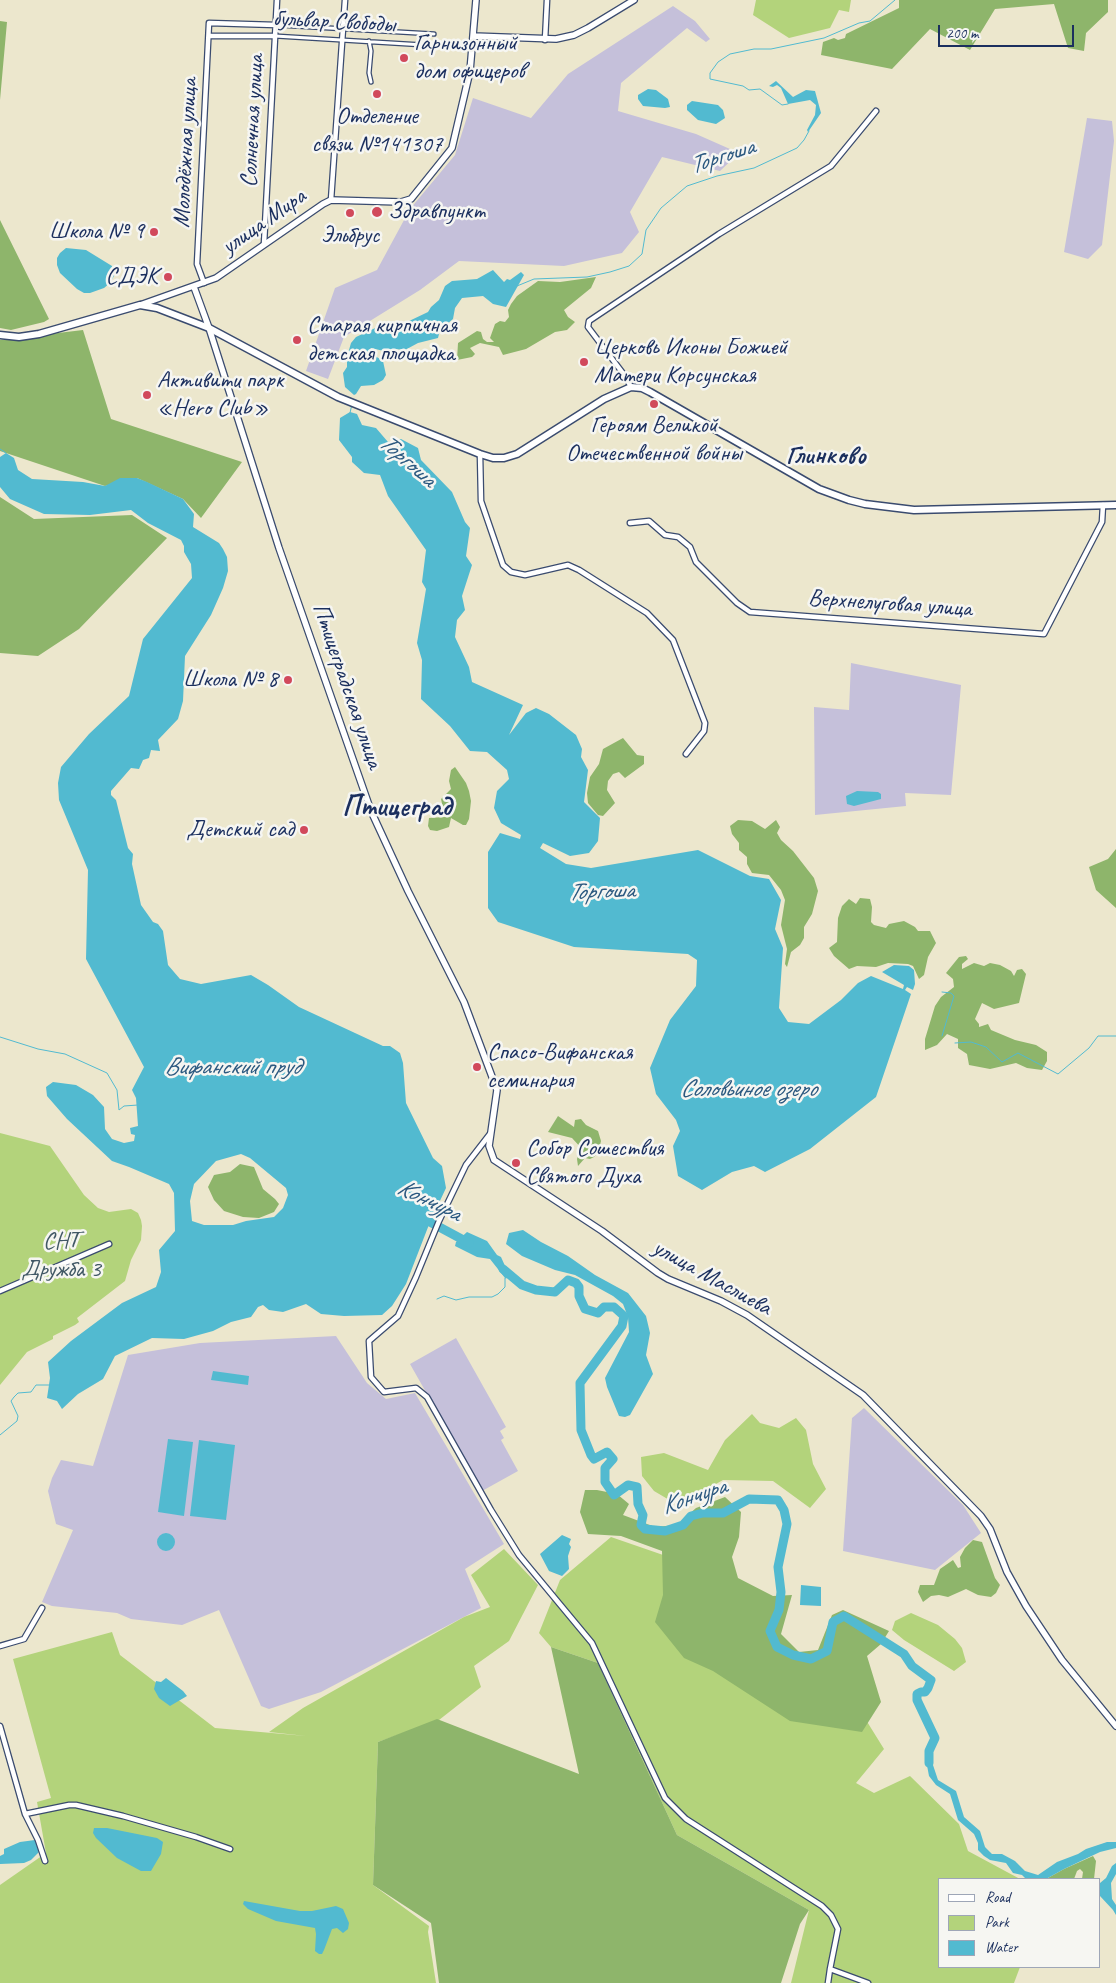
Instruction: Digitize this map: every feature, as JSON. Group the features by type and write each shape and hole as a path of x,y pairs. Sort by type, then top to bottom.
{"main road":[{"path":"0,335 18,337 39,334 140,305 157,308 209,328 338,397 480,454 498,459 517,454 604,399 631,387 642,388 650,392 819,489 865,504 914,510 1116,505"}],"street":[{"name":"Солнечная улица","path":"264,244 277,0"},
{"path":"331,200 345,0"},
{"name":"улица Мира","path":"140,305 194,287 226,271 322,204 331,200 401,202 410,199 452,148 466,93 476,0"},
{"path":"545,40 547,0"},
{"path":"473,36 545,40 574,34 588,28 634,0"},
{"name":"бульвар Свободы","path":"209,23 276,24 434,34"},
{"name":"Молодёжная улица","path":"204,283 197,264 209,23"},
{"name":"бульвар Свободы","path":"209,36 275,36 457,47"},
{"path":"369,41 371,51 368,73 371,82"},
{"path":"631,387 625,376 588,327 589,321 719,234 831,166 876,111"},
{"name":"Птицеградская улица","path":"194,287 209,328 279,548 371,811 408,891 464,1002 497,1090 488,1146 494,1160"},
{"path":"480,454 481,501 503,565 511,572 525,575 568,566 580,570 647,612 673,640 705,723 704,731 686,754"},
{"name":"Верхнелуговая улица","path":"630,523 649,521 665,534 678,537 690,546 696,562 737,604 750,612 1044,634 1102,522 1103,505"},
{"path":"490,1134 466,1165 433,1234 398,1316 369,1341 371,1377 384,1392 416,1388 427,1397 490,1510 519,1555 592,1643 665,1798 686,1819 822,1906 831,1915 838,1929 828,1983"},
{"name":"улица Маслиева","path":"494,1160 526,1183 597,1227 658,1273 676,1283 721,1301 747,1315 863,1395 981,1516 990,1530 1007,1572 1026,1606 1066,1665 1116,1726"},
{"path":"0,1291 110,1244"},
{"path":"0,1646 24,1639 42,1608"},
{"path":"0,1726 26,1814 45,1861"},
{"path":"26,1814 69,1805 76,1806 123,1816 230,1849"},
{"path":"830,1969 868,1983"}],"shaded area":[{"path":"673,6 695,21 710,39 706,42 687,28 621,83 618,111 696,134 739,153 720,171 662,157 630,212 639,232 622,253 564,266 459,261 420,290 344,337 328,379 306,371 335,288 377,270 410,209 455,155 473,98 531,118 568,74"},
{"path":"1087,118 1112,121 1114,141 1102,245 1088,259 1064,252"},
{"path":"851,663 961,685 951,795 905,793 906,806 815,815 814,707 849,710"},
{"path":"336,1336 367,1383 386,1399 415,1393 504,1544 465,1569 481,1608 321,1692 269,1709 261,1706 219,1610 182,1625 131,1619 117,1613 52,1606 42,1602 73,1530 56,1524 48,1491 52,1478 61,1460 93,1466 128,1355 200,1343"},
{"path":"456,1338 506,1427 500,1431 504,1438 501,1440 518,1471 482,1491 410,1364"},
{"path":"864,1408 963,1505 981,1533 935,1570 843,1551 852,1418"}],"green space":[{"path":"756,0 851,0 849,12 839,10 830,28 789,38 753,15"},
{"path":"899,0 1108,0 1108,12 1086,33 1084,51 1068,48 1054,4 995,9 970,50 930,29 892,69 821,55 823,42 834,38 838,40 845,38 846,34 899,8"},
{"path":"0,21 7,22 0,100"},
{"path":"0,220 49,319 44,322 11,330 0,328"},
{"path":"596,277 591,288 564,310 568,317 575,322 567,330 555,332 526,349 503,355 499,347 480,343 470,348 475,354 472,357 457,360 458,343 477,331 481,332 483,339 487,342 494,342 490,338 495,324 500,321 505,322 509,317 508,310 517,296 538,281 560,282"},
{"path":"83,330 111,419 242,462 201,518 183,499 137,478 105,486 0,451 0,340"},
{"path":"0,497 34,519 132,515 167,538 79,629 38,656 0,653"},
{"path":"623,738 637,755 644,756 644,764 625,778 619,772 613,774 608,781 607,790 615,803 603,816 598,815 588,803 587,793 590,777 599,764 603,749"},
{"path":"455,767 469,791 471,801 469,819 466,825 463,825 451,818 449,827 437,831 430,830 428,826 429,818 445,817 441,799 451,789 449,781 451,770"},
{"path":"738,820 752,821 765,829 776,820 780,827 777,833 781,840 793,851 814,878 818,891 812,914 804,927 804,938 800,945 791,952 787,967 785,964 787,949 781,925 785,900 781,890 769,875 752,873 747,864 747,857 739,850 739,843 732,834 730,826"},
{"path":"1116,849 1116,908 1096,890 1089,867 1108,859"},
{"path":"860,898 870,899 872,907 871,922 874,925 886,928 889,924 904,921 915,927 918,931 930,931 936,943 928,957 924,975 919,979 913,966 908,964 888,963 876,967 857,966 849,969 834,956 829,948 837,942 838,918 842,906 849,899 856,904"},
{"path":"966,956 968,959 962,964 962,969 974,963 984,966 990,963 1000,965 1011,971 1014,976 1017,970 1022,969 1026,974 1019,1003 994,1009 982,1003 975,1019 979,1027 988,1024 991,1030 1015,1040 1036,1045 1047,1052 1047,1061 1042,1070 1027,1068 1016,1063 990,1069 969,1065 967,1054 958,1048 958,1039 947,1034 937,1045 925,1050 925,1039 935,1006 941,997 954,987 953,979 946,973 959,957"},
{"path":"558,1116 574,1127 575,1120 581,1119 586,1125 598,1131 601,1141 598,1153 594,1157 590,1159 585,1158 578,1166 577,1159 579,1153 583,1150 572,1138 548,1132"},
{"name":"СНТ Дружба 3","path":"0,1133 50,1146 84,1195 98,1208 109,1212 131,1209 138,1213 142,1226 141,1240 131,1260 125,1281 77,1318 79,1322 75,1325 27,1352 0,1385"},
{"path":"240,1164 254,1167 263,1189 279,1204 274,1212 259,1218 243,1217 224,1211 214,1200 208,1187 214,1175 230,1172"},
{"path":"752,1414 760,1423 779,1428 796,1418 806,1430 813,1464 826,1489 810,1508 773,1481 723,1480 700,1493 671,1501 654,1491 642,1476 641,1457 664,1453 708,1470 725,1440"},
{"path":"585,1490 617,1494 629,1504 623,1515 655,1527 677,1525 696,1508 725,1497 741,1512 739,1537 732,1557 738,1578 773,1596 792,1595 781,1634 799,1652 818,1650 832,1615 843,1610 889,1631 881,1644 867,1656 881,1702 862,1732 790,1721 713,1671 684,1658 655,1622 663,1595 662,1551 621,1536 588,1534 580,1512"},
{"path":"611,1537 666,1556 866,1720 884,1749 856,1783 874,1793 910,1776 959,1824 968,1851 1018,1878 938,1878 938,1968 1020,1968 1014,1983 791,1983 809,1910 677,1835 598,1663 551,1647 539,1633 560,1580"},
{"path":"973,1540 982,1542 995,1578 1000,1585 996,1593 991,1597 978,1595 966,1589 948,1597 931,1596 923,1602 918,1592 920,1585 934,1585 940,1569 953,1560 958,1568 961,1567 960,1557"},
{"path":"504,1549 538,1585 509,1641 474,1666 481,1687 439,1720 378,1742 373,1885 429,1926 428,1932 436,1983 0,1983 0,1885 46,1853 37,1802 51,1798 13,1659 112,1632 120,1655 215,1728 306,1736 269,1732 303,1708 464,1617 490,1607 471,1575"},
{"path":"911,1613 938,1625 955,1639 962,1648 966,1662 954,1671 904,1640 892,1630 895,1621"},
{"path":"551,1647 598,1663 677,1835 809,1910 800,1924 781,1983 439,1983 431,1923 373,1885 378,1742 437,1719 579,1774"},
{"path":"1093,1856 1096,1861 1094,1878 1082,1878 1083,1872 1080,1869 1074,1878 1048,1878"}],"water":[{"path":"776,81 793,97 806,90 815,91 821,113 808,132 807,130 815,115 816,105 810,100 788,104 781,88 777,85 769,86"},
{"path":"648,89 656,90 668,99 670,107 643,106 638,99 638,95"},
{"path":"692,101 718,105 723,110 725,118 716,124 698,120 687,110 687,105"},
{"path":"66,248 86,250 112,266 114,276 110,283 104,288 90,293 84,293 77,289 60,273 57,265 57,258"},
{"path":"493,270 504,282 521,272 524,275 506,307 493,304 483,296 462,298 455,308 453,319 440,330 438,338 418,343 405,350 395,349 388,352 371,348 369,352 383,361 386,375 383,380 374,385 361,386 354,395 345,387 343,373 347,367 347,357 351,343 356,337 386,323 407,322 428,312 439,300 445,286 452,281 477,279"},
{"name":"Соловьиное озеро","path":"350,412 357,414 362,425 376,428 388,442 401,439 418,448 421,460 452,492 465,522 470,528 466,556 472,565 462,596 465,610 457,620 455,637 469,667 472,682 523,705 509,735 526,713 536,708 549,714 576,735 582,749 581,757 588,770 584,802 600,818 598,841 589,853 570,856 543,843 540,848 566,864 591,868 698,850 750,876 769,879 781,900 775,929 783,948 779,1008 788,1022 809,1024 841,1000 858,983 871,976 903,989 904,985 882,972 894,965 909,966 914,970 915,984 913,990 907,987 905,990 911,994 876,1097 810,1149 765,1172 754,1166 732,1172 702,1190 678,1176 673,1146 680,1131 676,1120 656,1094 650,1068 670,1020 696,986 697,960 688,954 574,947 498,922 488,908 488,852 500,833 520,839 521,835 501,823 494,808 497,791 509,779 507,770 487,752 470,751 450,726 421,699 422,660 417,643 426,589 422,582 426,550 388,496 380,475 364,473 352,462 352,457 339,440 340,418"},
{"name":"Вифанский пруд","path":"6,453 14,458 18,470 32,479 83,482 105,486 120,478 137,478 147,482 183,499 194,514 193,527 219,543 223,549 227,557 228,571 211,615 185,656 183,701 178,719 158,740 160,751 151,750 149,758 143,760 139,769 131,768 111,791 111,795 116,800 128,848 133,854 132,864 141,905 153,922 158,924 163,931 168,965 180,979 201,984 251,975 299,1007 383,1046 390,1046 400,1053 403,1063 406,1103 433,1158 442,1166 446,1188 430,1222 406,1284 392,1306 382,1315 344,1316 321,1314 306,1304 283,1312 269,1310 263,1305 258,1307 251,1317 231,1322 213,1331 184,1339 152,1338 115,1356 103,1379 78,1394 62,1409 57,1401 47,1398 50,1378 48,1362 71,1341 122,1303 156,1287 161,1272 159,1250 175,1231 174,1193 169,1184 112,1161 67,1119 47,1096 46,1087 53,1082 76,1085 93,1095 104,1107 105,1129 112,1139 124,1143 134,1141 135,1135 131,1134 130,1128 138,1126 136,1098 132,1090 144,1067 86,959 88,870 59,800 58,783 61,767 89,734 129,696 143,639 192,578 191,564 184,552 181,540 148,523 131,510 90,515 44,514 10,499 0,487 0,457","holes":["241,1154 250,1158 286,1188 288,1195 283,1208 274,1217 233,1225 204,1225 192,1221 190,1201 194,1184 216,1161"]},
{"path":"857,791 878,792 881,794 881,799 854,806 847,804 846,796"},
{"path":"523,1230 568,1256 595,1275 628,1293 646,1316 650,1333 646,1355 653,1374 630,1415 625,1417 619,1416 605,1378 629,1332 628,1317 623,1304 613,1296 575,1275 555,1270 522,1256 506,1244 509,1233"},
{"path":"467,1232 487,1241 497,1255 501,1257 510,1277 505,1278 490,1259 477,1257 455,1246 456,1242"},
{"path":"213,1371 249,1376 248,1385 211,1380"},
{"path":"168,1439 193,1442 184,1516 158,1512"},
{"path":"199,1440 235,1445 226,1520 190,1516"},
{"path":"166,1533 172,1536 175,1542 172,1548 166,1551 160,1548 157,1542 160,1536"},
{"path":"562,1535 571,1539 569,1544 571,1547 568,1556 569,1569 562,1576 549,1571 540,1554"},
{"path":"801,1585 821,1587 821,1606 800,1605"},
{"path":"166,1678 187,1696 170,1706 159,1698 154,1689 156,1681 161,1682"},
{"path":"928,1750 938,1780 956,1791 964,1817 980,1831 985,1847 992,1854 1002,1854 1015,1861 1025,1871 1038,1875 1057,1862 1107,1842 1116,1842 1116,1848 1100,1852 1048,1878 1025,1878 1022,1875 1013,1873 1006,1863 990,1860 978,1850 978,1843 974,1834 958,1820 950,1794 936,1785 929,1776 926,1752"},
{"path":"94,1828 107,1828 157,1838 163,1842 161,1854 151,1871 141,1871 117,1858 96,1838 93,1833"},
{"path":"35,1840 39,1852 31,1860 24,1863 0,1864 0,1856 4,1854 4,1849 20,1842"},
{"path":"1116,1863 1116,1874 1111,1883 1112,1899 1116,1905 1116,1915 1101,1897 1101,1882 1106,1878 1112,1866"},
{"path":"244,1901 300,1911 312,1911 336,1906 343,1909 349,1923 348,1929 343,1933 337,1928 332,1929 322,1954 319,1954 315,1951 315,1928 276,1921 248,1909 243,1904"}],"waterway":[{"name":"Торгоша","path":"788,104 782,105 760,89 749,90 743,86 710,79 710,73 718,62 730,54 754,49 771,49 824,38 859,23 870,21 895,0"},
{"name":"Торгоша","path":"517,286 534,279 587,277 629,266 642,254 646,230 661,208 687,186 717,176 754,168 797,148 809,131"},
{"name":"Торгоша","path":"350,413 352,404"},
{"path":"0,449 6,453"},
{"name":"Торгоша","path":"942,992 951,993 954,996 942,1036"},
{"name":"Торгоша","path":"955,1043 971,1042 986,1047 1002,1062 1018,1053 1058,1074 1089,1048 1098,1036 1116,1036"},
{"name":"Кончура","path":"0,1037 38,1049 65,1054 107,1073 117,1090 119,1110 124,1106 138,1105"},
{"name":"Кончура","path":"430,1222 469,1243"},
{"name":"Кончура","path":"503,1269 522,1285 536,1290 555,1292 568,1280 576,1283 579,1287 579,1296 585,1309 598,1313 604,1307 614,1307 624,1316 622,1326 580,1383 581,1430 594,1459 607,1452 613,1459 605,1468 605,1482 614,1495 628,1485 637,1487 638,1504 643,1515 641,1525 645,1529 665,1531 683,1525 691,1516 703,1513 723,1513 749,1499 778,1500 784,1510 787,1524 778,1567 781,1592 779,1610 770,1631 777,1647 793,1655 811,1659 827,1651 833,1622 844,1616 904,1654 912,1666 931,1680 925,1692 917,1694 917,1700 935,1738 929,1751 929,1763"},
{"path":"437,1299 444,1296 456,1300 469,1297 492,1297 505,1287 505,1278 510,1277"},
{"path":"0,1435 17,1421 18,1416 11,1401 14,1397 18,1393 31,1392 36,1385 49,1385"}],"place":[{"name":"Гарнизонный дом офицеров","path":"404,58"},
{"name":"Отделение связи №141307","path":"377,94"},
{"name":"Здравпункт","path":"377,212"},
{"name":"Эльбрус","path":"350,213"},
{"name":"Школа № 9","path":"154,232"},
{"name":"СДЭК","path":"168,277"},
{"name":"Старая кирпичная детская площадка","path":"297,340"},
{"name":"Церковь Иконы Божией Матери Корсунская","path":"584,362"},
{"name":"Активити парк «Hero Club»","path":"147,395"},
{"name":"Героям Великой Отечественной войны","path":"654,404"},
{"name":"Школа № 8","path":"288,680"},
{"name":"Детский сад","path":"304,830"},
{"name":"Спасо-Вифанская семинария","path":"477,1067"},
{"name":"Собор Сошествия Святого Духа","path":"516,1163"}],"district":[{"name":"Глинково","path":"826,456"},
{"name":"Птицеград","path":"397,807"}]}
